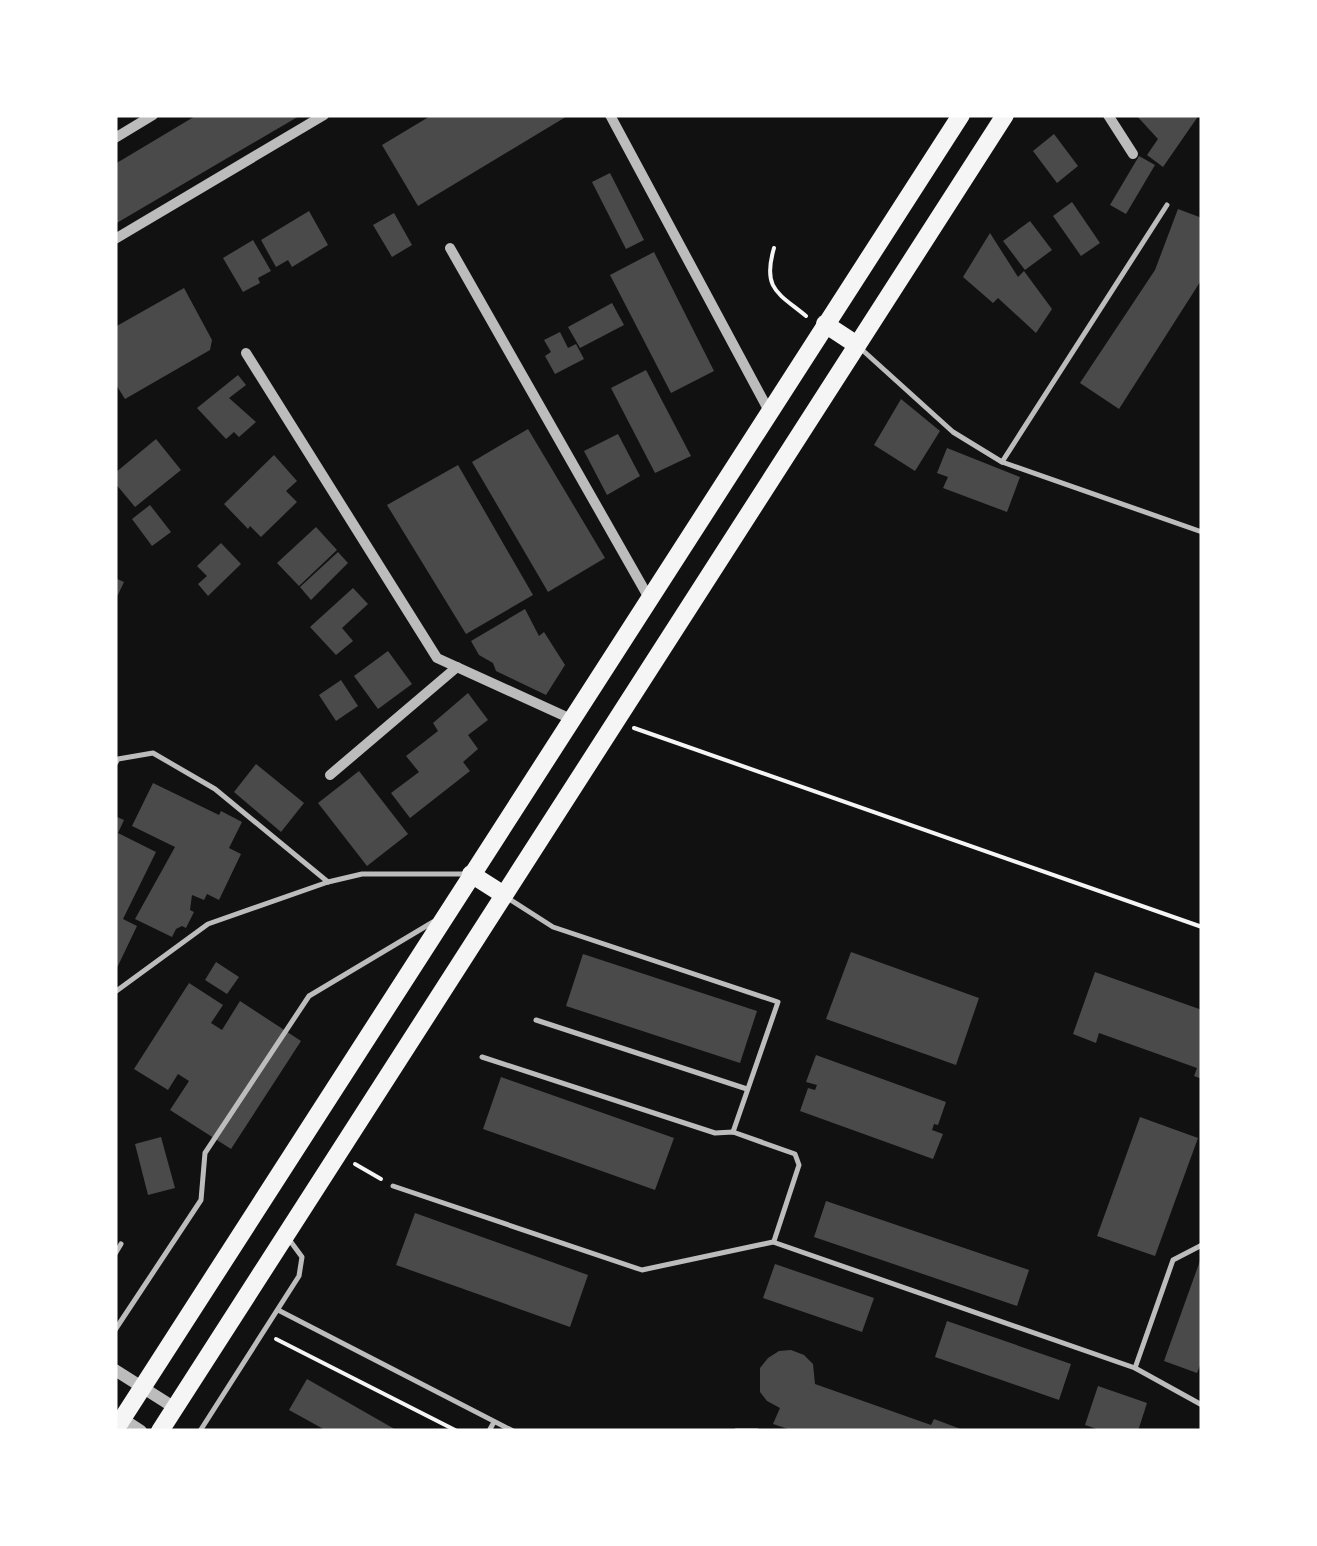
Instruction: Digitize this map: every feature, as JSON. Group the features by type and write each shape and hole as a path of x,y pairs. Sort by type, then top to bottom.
{"main road":[{"path":"117,1421 961,115"},
{"path":"160,1431 1005,115"},
{"path":"824,326 857,345"},
{"path":"470,874 504,896"}],"street":[{"path":"115,138 153,115"},
{"path":"115,239 324,115"},
{"path":"610,115 769,410"},
{"path":"1108,115 1133,154"},
{"path":"450,248 649,598"},
{"path":"246,352 438,658 571,718"},
{"path":"330,775 456,667"},
{"path":"115,1370 174,1408"},
{"path":"117,1421 141,1431"}],"lane":[{"path":"1002,462 1167,205"},
{"path":"857,345 954,432 1002,462 1202,532"},
{"path":"115,764 118,759 153,753 216,789 328,882"},
{"path":"115,992 208,924 328,882 362,874 470,874"},
{"path":"504,896 552,927 778,1002 732,1132"},
{"path":"115,1330 201,1200 205,1153 309,996 444,915"},
{"path":"536,1020 747,1089"},
{"path":"482,1057 715,1133 732,1132 795,1154 799,1160 773,1242"},
{"path":"393,1186 642,1270 773,1242 1135,1368 1202,1405"},
{"path":"200,1431 300,1276 298,1249 286,1235"},
{"path":"115,1254 121,1244"},
{"path":"1135,1368 1173,1260 1202,1245"},
{"path":"278,1310 512,1431"},
{"path":"489,1431 494,1422"},
{"path":"736,1431 756,1431"}],"path":[{"path":"774,248 768,271 775,290 824,326"},
{"path":"615,722 1202,927"},
{"path":"338,1154 393,1186"},
{"path":"263,1333 457,1431"}],"building":[{"path":"197,115 301,115 115,224 115,164"},
{"path":"432,115 569,115 418,206 382,145"},
{"path":"1136,115 1199,115 1163,167 1147,155 1158,139"},
{"path":"1054,134 1078,166 1057,183 1033,151"},
{"path":"1139,156 1155,165 1126,214 1110,205"},
{"path":"610,173 644,240 626,249 592,182"},
{"path":"1072,202 1100,243 1081,256 1053,216"},
{"path":"1178,209 1202,218 1202,279 1119,409 1080,383 1155,270"},
{"path":"309,211 328,245 292,267 288,260 276,267 261,240"},
{"path":"394,213 412,245 392,257 373,225"},
{"path":"1030,221 1052,250 1025,270 1003,241"},
{"path":"990,233 1018,277 1024,271 1052,309 1036,333 998,298 993,303 963,277"},
{"path":"253,240 271,271 243,292 223,258"},
{"path":"654,252 714,371 671,393 610,275"},
{"path":"184,288 212,340 210,350 125,399 115,383 115,327"},
{"path":"612,303 624,325 580,348 568,327"},
{"path":"560,332 568,348 576,344 584,359 555,374 545,356 551,352 544,340"},
{"path":"646,370 691,456 655,473 611,388"},
{"path":"238,375 246,385 229,398 256,422 239,437 234,432 226,439 197,408"},
{"path":"901,399 940,431 915,471 874,445"},
{"path":"528,429 605,558 548,592 472,462"},
{"path":"618,434 640,476 607,495 584,451"},
{"path":"156,439 181,470 135,507 115,483 115,473"},
{"path":"947,448 1020,477 1007,512 943,488 948,477 937,473"},
{"path":"274,455 297,481 286,491 297,502 261,537 224,504"},
{"path":"458,465 533,595 466,634 387,505"},
{"path":"150,505 171,532 152,546 132,519"},
{"path":"316,527 337,550 299,586 277,563"},
{"path":"221,543 241,564 208,596 198,584 207,576 197,566"},
{"path":"338,552 348,563 311,600 300,587"},
{"path":"115,578 124,582 115,601"},
{"path":"353,588 368,604 342,628 353,641 336,655 310,627"},
{"path":"525,609 539,636 544,632 565,665 546,695 496,671 471,641"},
{"path":"388,651 412,684 378,709 354,676"},
{"path":"341,680 358,706 336,721 319,695"},
{"path":"468,693 488,720 468,735 478,749 463,762 470,771 410,818 391,793 419,772 406,756 438,731 433,723"},
{"path":"256,764 304,803 281,832 234,792"},
{"path":"359,771 408,834 367,866 318,803"},
{"path":"153,783 242,822 229,848 241,854 219,900 207,894 204,900 192,895 190,910 194,912 186,928 176,929 172,937 135,919 175,847 132,826"},
{"path":"115,816 124,820 118,833 156,852 123,919 137,926 115,972"},
{"path":"851,952 979,998 956,1065 826,1019"},
{"path":"583,954 757,1011 740,1063 566,1006"},
{"path":"216,962 239,977 227,994 205,980"},
{"path":"1095,972 1202,1010 1202,1079 1194,1076 1197,1068 1099,1033 1096,1043 1073,1034"},
{"path":"189,983 223,1005 211,1023 222,1030 240,1001 301,1041 231,1149 170,1110 189,1081 178,1074 168,1090 134,1069"},
{"path":"816,1055 946,1102 938,1125 934,1124 932,1130 943,1134 933,1159 800,1111 808,1088 815,1090 817,1085 806,1082"},
{"path":"501,1077 674,1138 655,1190 483,1129"},
{"path":"1140,1117 1198,1138 1155,1256 1097,1236"},
{"path":"161,1137 175,1188 148,1195 135,1144"},
{"path":"826,1201 1029,1270 1017,1306 814,1237"},
{"path":"415,1213 588,1275 570,1327 396,1265"},
{"path":"1201,1258 1202,1360 1197,1373 1164,1361"},
{"path":"775,1264 874,1298 862,1332 763,1298"},
{"path":"947,1321 1071,1364 1059,1400 935,1357"},
{"path":"791,1350 813,1364 815,1384 931,1425 934,1419 966,1431 794,1431 773,1424 780,1408 760,1392 760,1368 779,1351"},
{"path":"307,1379 398,1431 327,1431 289,1410"},
{"path":"1098,1386 1147,1403 1138,1431 1103,1431 1085,1425"}]}
